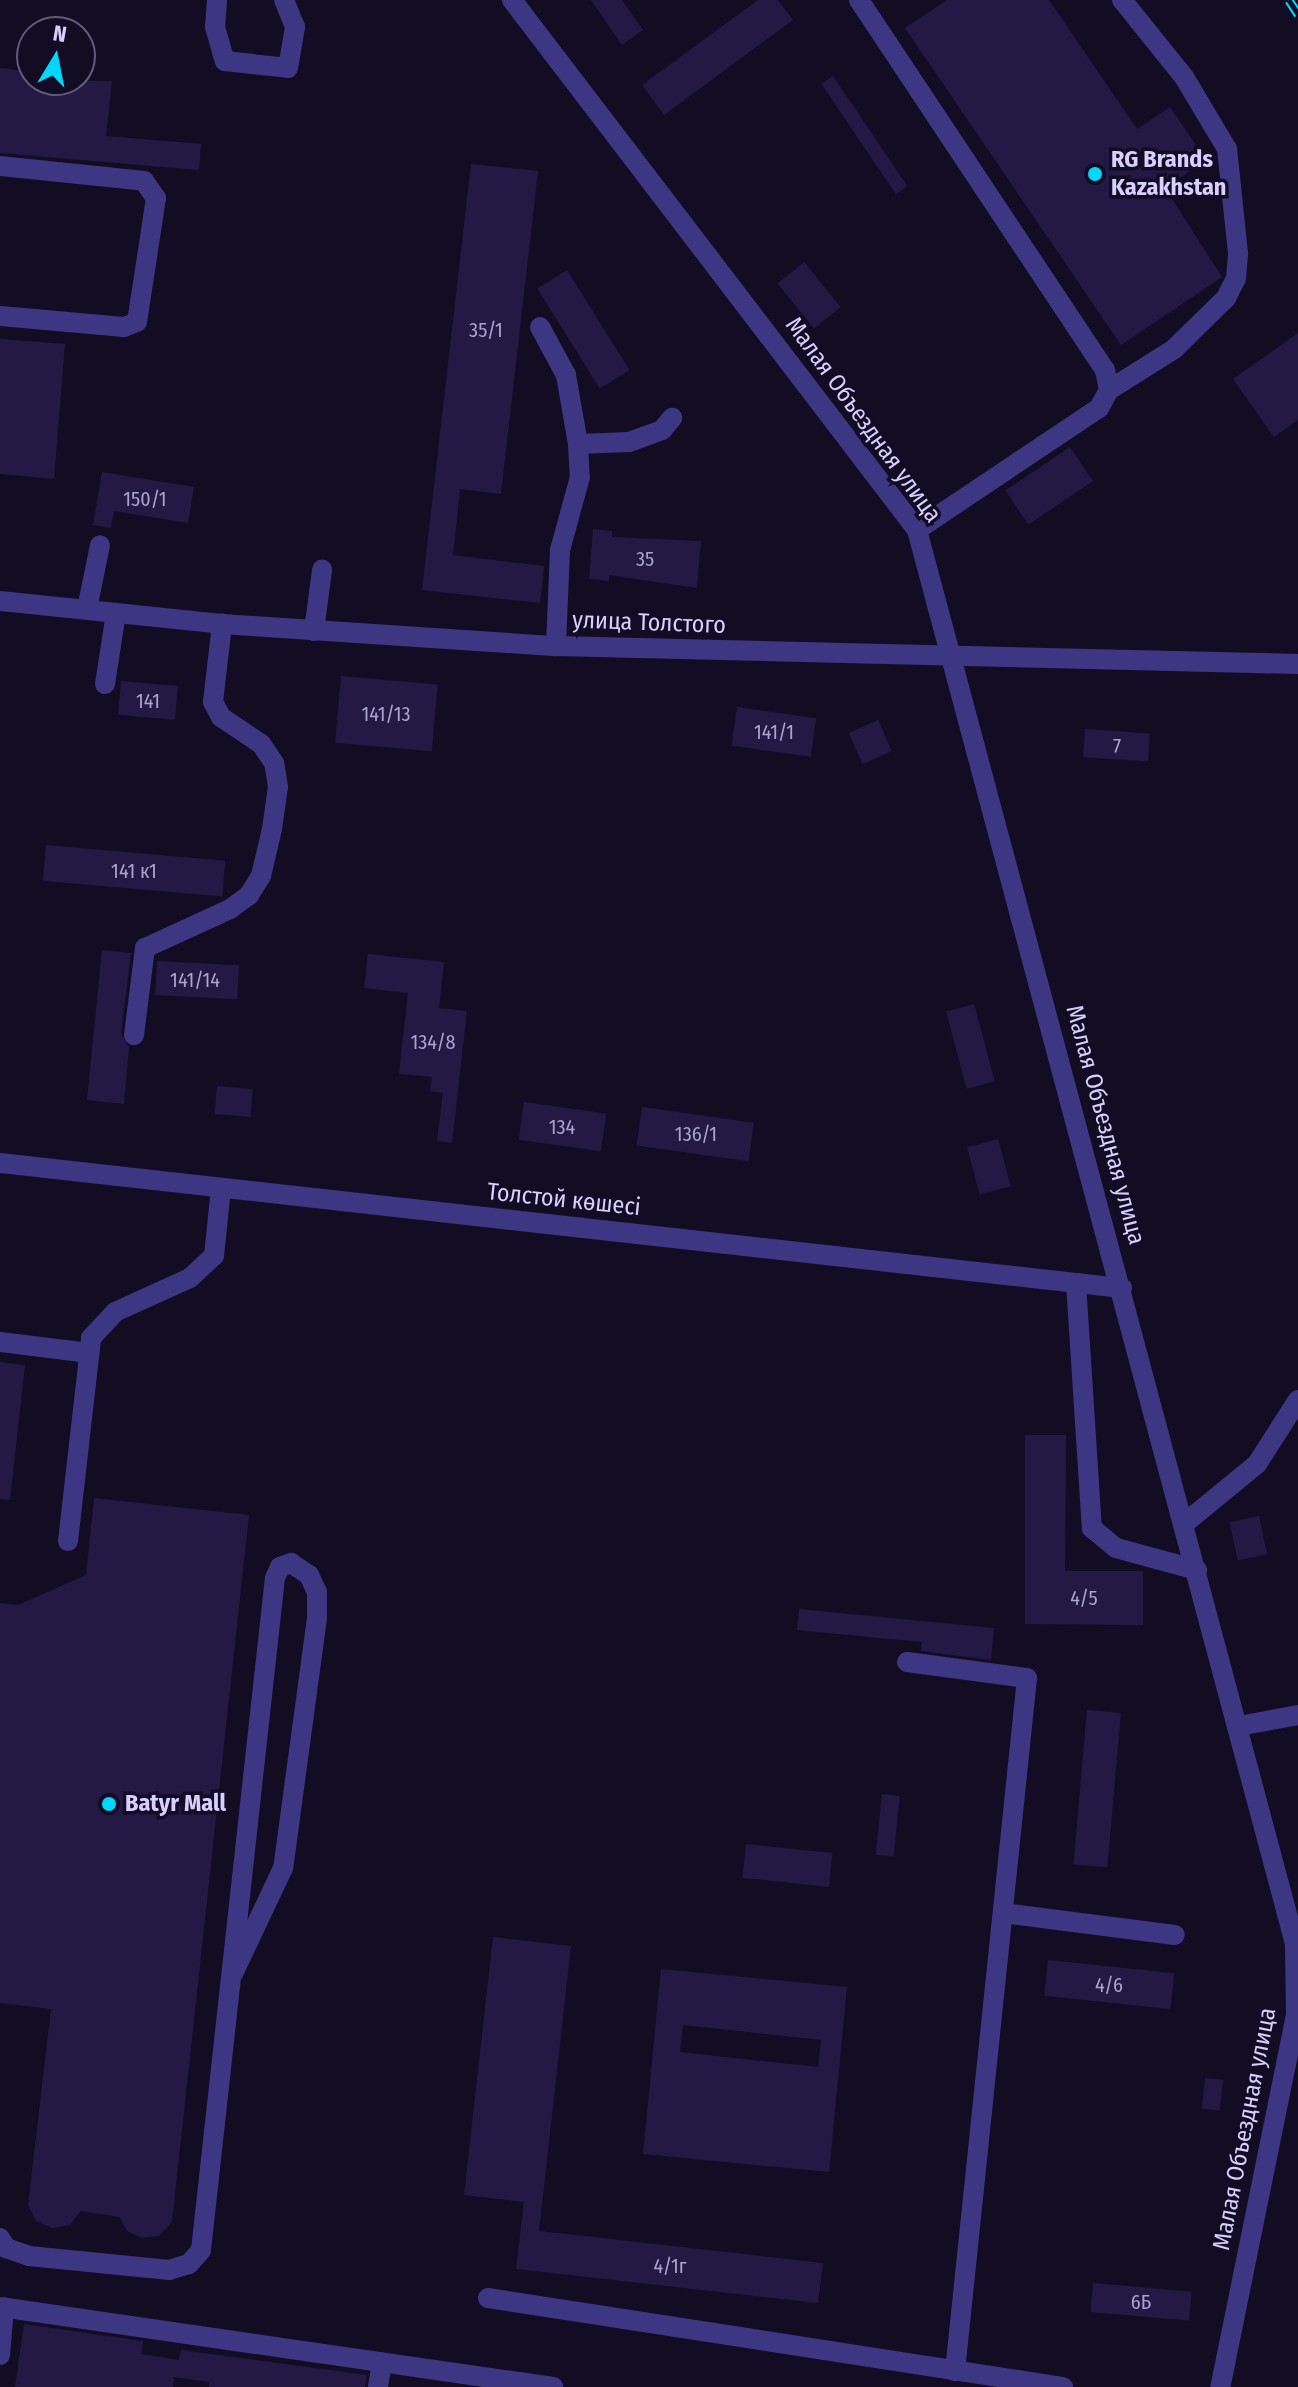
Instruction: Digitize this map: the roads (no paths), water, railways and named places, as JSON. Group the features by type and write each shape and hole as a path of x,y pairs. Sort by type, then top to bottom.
{"street":[{"path":"217,0 215,27 225,61 288,68 295,27 284,0"},
{"name":"Малая Объездная улица","path":"512,0 917,530 1292,1930 1297,1968 1297,2015 1220,2387"},
{"path":"859,0 1105,370 1109,390"},
{"path":"917,530 1099,408 1109,390 1174,349 1226,298 1236,278 1238,253 1227,149 1184,77 1122,0"},
{"path":"0,166 144,181 156,198 137,322 124,327 0,316"},
{"path":"540,327 566,375 578,444 580,477 560,550 556,646"},
{"path":"578,444 629,442 662,430 672,418"},
{"path":"87,609 100,545"},
{"path":"314,631 322,570"},
{"name":"улица Толстого","path":"0,601 222,624 556,646 953,659 1298,664"},
{"path":"105,684 116,613"},
{"path":"134,1035 145,948 230,909 249,895 261,876 272,829 278,787 274,763 261,744 221,717 213,702 222,624"},
{"name":"Толстой көшесі","path":"0,1163 1122,1288"},
{"path":"68,1541 91,1338 115,1312 190,1278 214,1256 221,1188"},
{"path":"1076,1283 1092,1528 1116,1548 1197,1570"},
{"path":"0,1342 89,1353"},
{"path":"1185,1523 1257,1464 1298,1400"},
{"path":"0,2238 6,2248 29,2256 169,2270 189,2264 201,2250 275,1578 280,1567 291,1563 309,1575 317,1592 317,1618 283,1868 233,1974"},
{"path":"907,1662 1027,1678 955,2371"},
{"path":"1239,1726 1298,1715"},
{"path":"1003,1913 1175,1935"},
{"path":"488,2298 1063,2387"},
{"path":"0,2355 2,2307 553,2387"},
{"path":"378,2387 382,2362"}],"railway":[{"path":"1289,0 1298,14"}],"place":[{"name":"RG Brands Kazakhstan","path":"1095,174"},
{"name":"Batyr Mall","path":"109,1804"}]}
